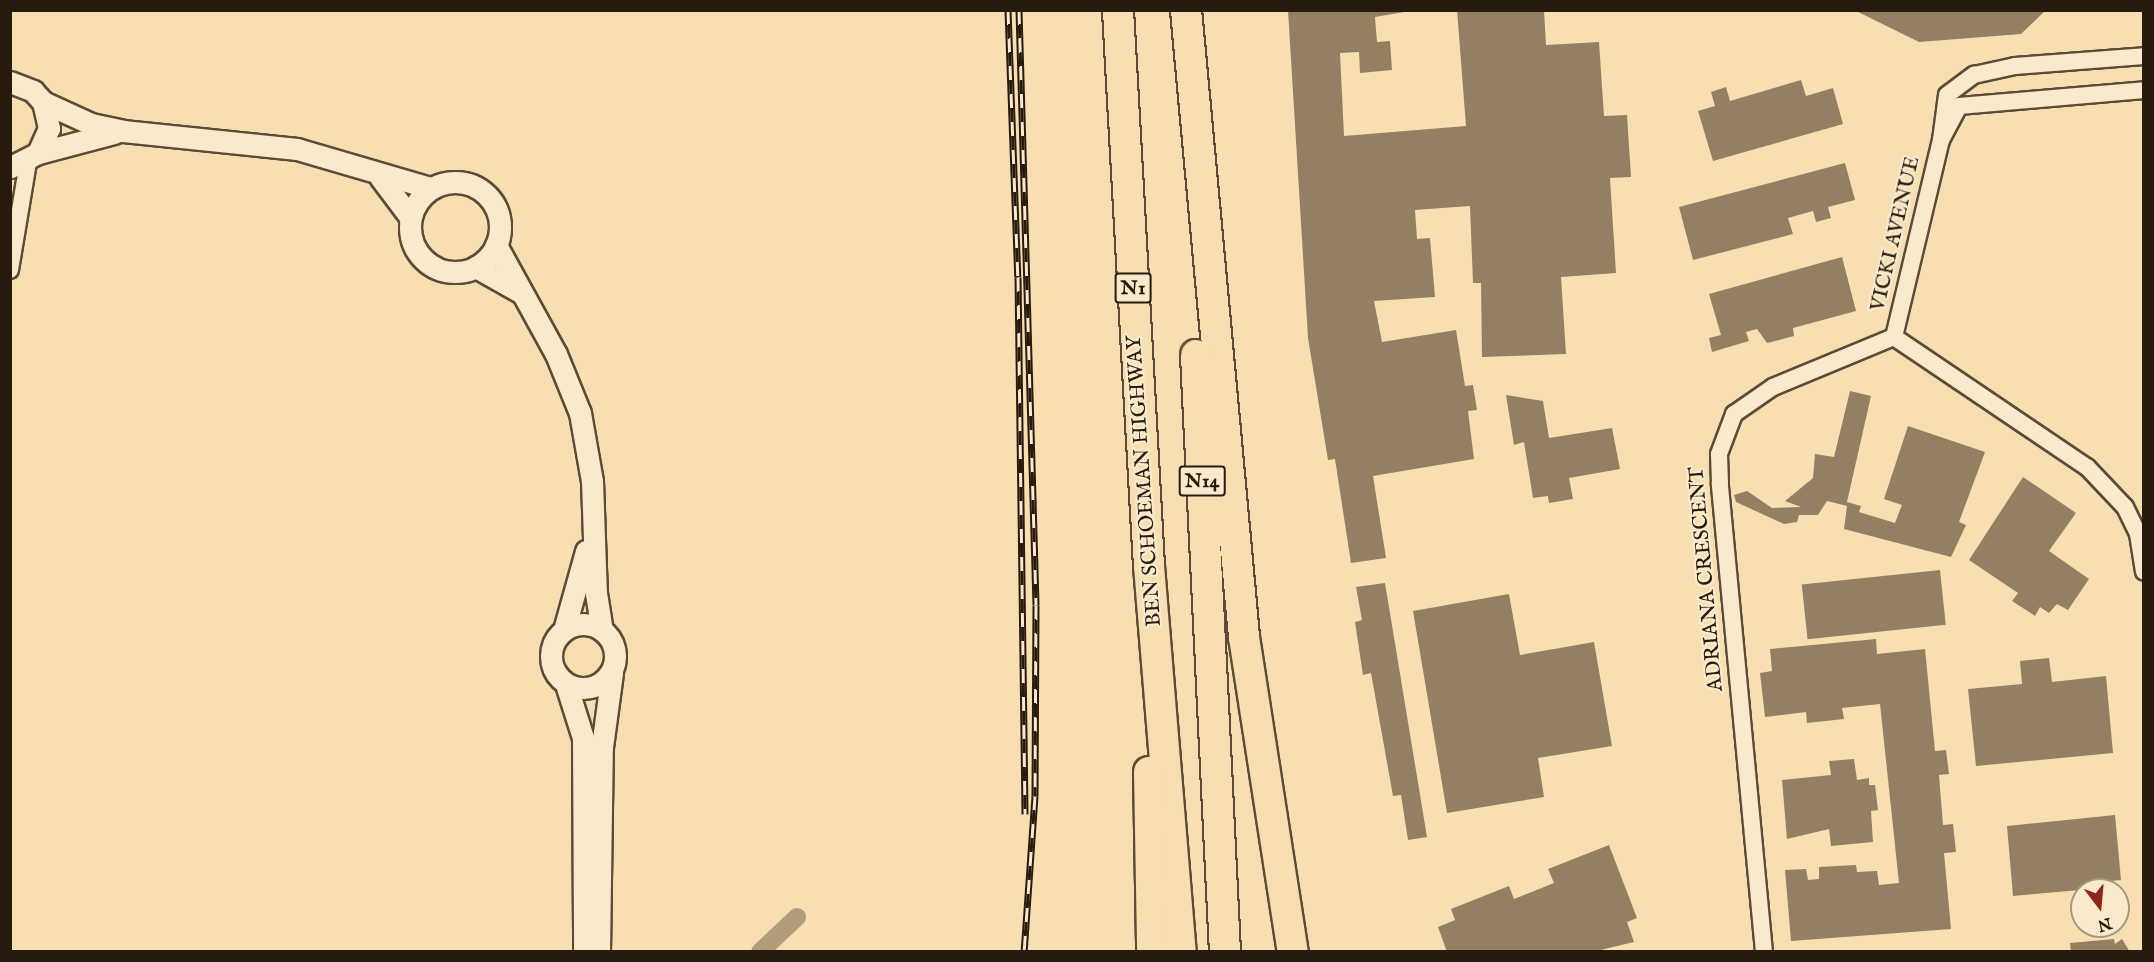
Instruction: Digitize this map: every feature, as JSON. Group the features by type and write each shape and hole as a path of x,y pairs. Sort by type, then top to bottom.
{"highway":[{"name":"BEN SCHOEMAN HIGHWAY","path":"1118,10 1149,566 1181,951"},
{"name":"N14","path":"1180,10 1225,951"},
{"path":"1186,10 1244,637 1293,951"},
{"path":"1149,566 1152,951"},
{"path":"1173,951 1176,871"}],"street":[{"path":"1953,101 1974,75 2015,66 2144,56"},
{"path":"10,82 33,91 43,102 91,124 123,132 297,149 380,177 430,188 455,182 481,190 498,212 496,245 556,354 580,414 592,481 592,521 602,630 615,648 602,747 599,951"},
{"path":"1953,101 2144,90"},
{"name":"VICKI AVENUE","path":"1894,337 1941,140 1953,101"},
{"path":"10,270 26,161 49,128 43,102"},
{"path":"26,161 123,132"},
{"path":"380,177 410,217 413,245 432,267 457,273 476,267 496,245"},
{"path":"410,217 430,188"},
{"path":"476,267 520,292"},
{"path":"1894,337 2087,467 2125,507 2138,534 2144,572"},
{"name":"ADRIANA CRESCENT","path":"1764,951 1719,454 1734,414 1750,399 1894,337"},
{"path":"584,951 583,738 566,684 551,658 552,648 564,630 580,585 592,521"},
{"path":"564,630 583,624 602,630"},
{"path":"566,684 586,689 612,673"}],"building":[{"path":"1288,10 1416,10 1375,17 1377,42 1390,41 1392,70 1360,73 1359,52 1340,53 1344,136 1466,126 1457,10 1544,10 1546,45 1599,42 1604,116 1627,115 1631,177 1610,178 1616,273 1561,277 1566,354 1482,357 1481,283 1473,283 1470,206 1415,210 1417,239 1430,238 1435,297 1374,301 1382,342 1456,330 1465,386 1473,385 1477,410 1468,411 1474,459 1373,476 1386,558 1351,563 1335,459 1328,460 1308,338"},
{"path":"1854,10 2046,10 2021,34 1919,42"},
{"path":"1801,80 1806,96 1833,88 1843,124 1713,161 1698,111 1715,106 1711,92 1726,87 1730,101"},
{"path":"1845,163 1855,200 1828,207 1831,218 1816,222 1813,211 1788,218 1793,234 1693,260 1679,207"},
{"path":"1842,257 1856,311 1793,328 1794,336 1767,343 1757,329 1746,332 1749,341 1712,352 1709,338 1721,335 1709,294"},
{"path":"1850,391 1871,396 1847,502 1861,506 1859,512 1895,523 1902,505 1884,499 1908,426 1985,452 1959,522 1966,525 1951,557 1844,529 1847,506 1827,501 1818,515 1799,515 1797,522 1784,524 1736,502 1734,495 1747,491 1772,508 1801,507 1785,501 1813,478 1815,454 1834,457"},
{"path":"1506,395 1543,401 1549,438 1612,428 1620,469 1569,478 1573,499 1549,503 1548,496 1533,498 1524,442 1514,445"},
{"path":"2023,477 2076,513 2049,551 2089,579 2068,610 2057,604 2049,613 2040,607 2035,616 2012,601 2018,593 1969,560"},
{"path":"1940,570 1946,625 1808,639 1802,585"},
{"path":"1385,583 1427,837 1408,840 1401,795 1393,796 1371,673 1363,675 1355,622 1362,620 1356,587"},
{"path":"1509,594 1520,655 1594,642 1612,746 1538,758 1544,797 1447,813 1413,611"},
{"path":"1876,639 1877,654 1925,649 1935,751 1946,750 1949,774 1939,775 1943,825 1953,824 1956,852 1944,853 1951,929 1791,941 1785,870 1806,869 1808,880 1819,879 1819,867 1856,865 1857,872 1877,871 1879,885 1899,883 1880,704 1842,708 1844,719 1807,723 1806,712 1765,717 1760,673 1772,671 1770,649"},
{"path":"2049,658 2052,682 2106,676 2113,753 1976,766 1968,689 2022,684 2020,661"},
{"path":"1854,759 1857,780 1869,778 1869,785 1875,785 1878,810 1871,811 1873,842 1831,846 1829,829 1787,839 1782,780 1831,775 1829,761"},
{"path":"2115,815 2121,878 2070,878 2070,891 2013,896 2007,826"},
{"path":"1609,845 1637,918 1627,922 1634,942 1592,952 1447,952 1438,927 1455,920 1451,909 1509,886 1514,899 1554,883 1548,869"},
{"path":"2114,939 2115,944 2122,939 2130,952 2071,952 2070,943"}],"waterway":[{"path":"760,952 797,917"}],"railway":[{"path":"1008,10 1018,277 1025,814"},
{"path":"1019,10 1036,605 1035,796 1024,952"}]}
